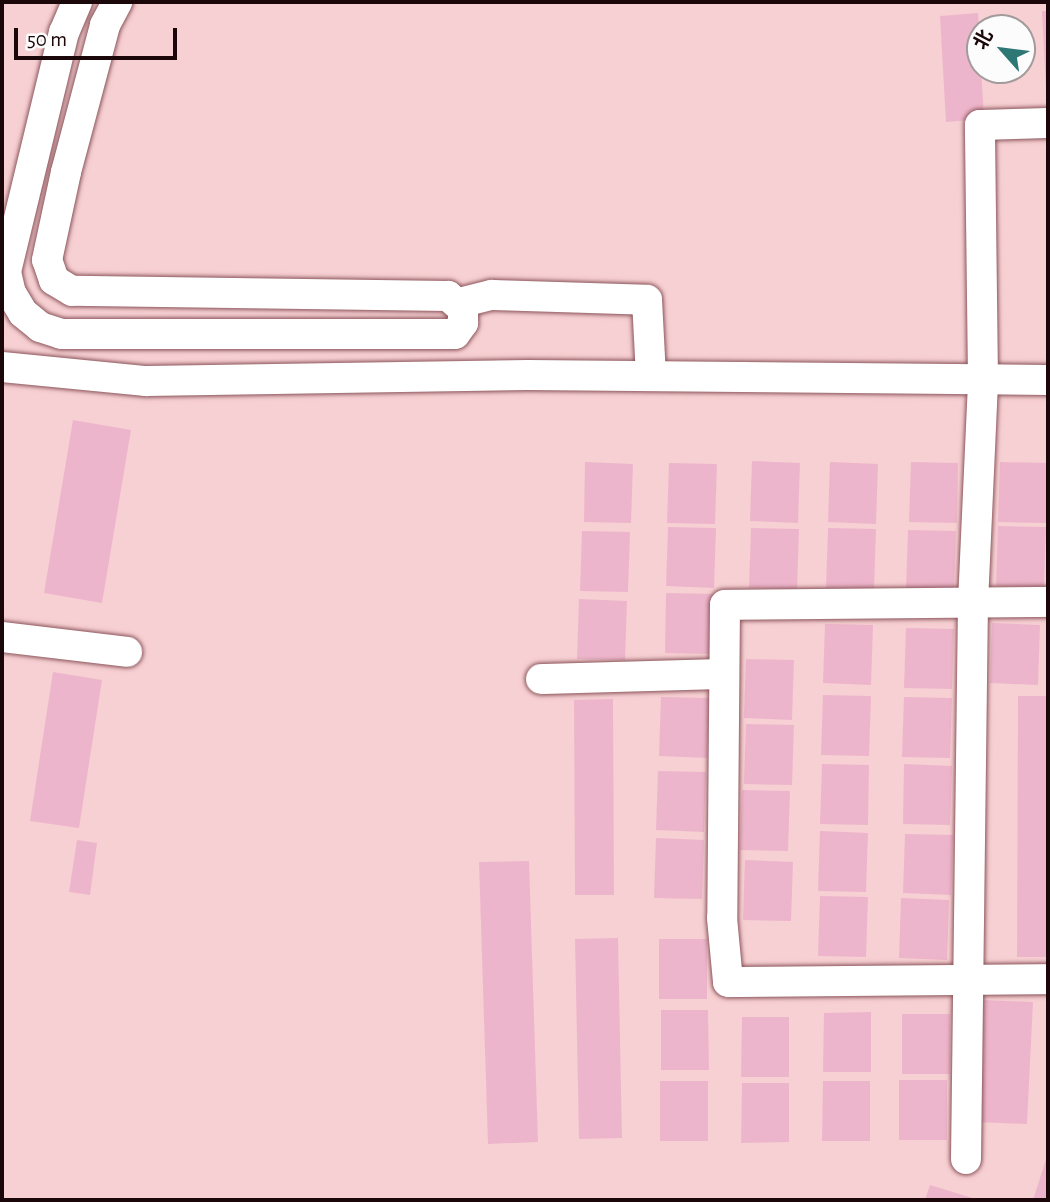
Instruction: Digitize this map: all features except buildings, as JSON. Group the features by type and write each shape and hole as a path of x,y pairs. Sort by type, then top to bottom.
{"street":[{"path":"77,2 64,32 6,272 11,293 23,313 40,327 61,334 449,337 463,323 459,303"},
{"path":"117,2 105,25 66,172 47,260 54,280 72,291 448,296 459,303 492,295 647,300 651,376"},
{"path":"966,1159 973,603 983,379 979,125 1048,123"},
{"path":"2,367 146,381 651,376 1048,380"},
{"path":"1048,602 725,605 722,918 728,982 1048,979"},
{"path":"2,637 127,652"},
{"path":"541,678 724,674"}]}
